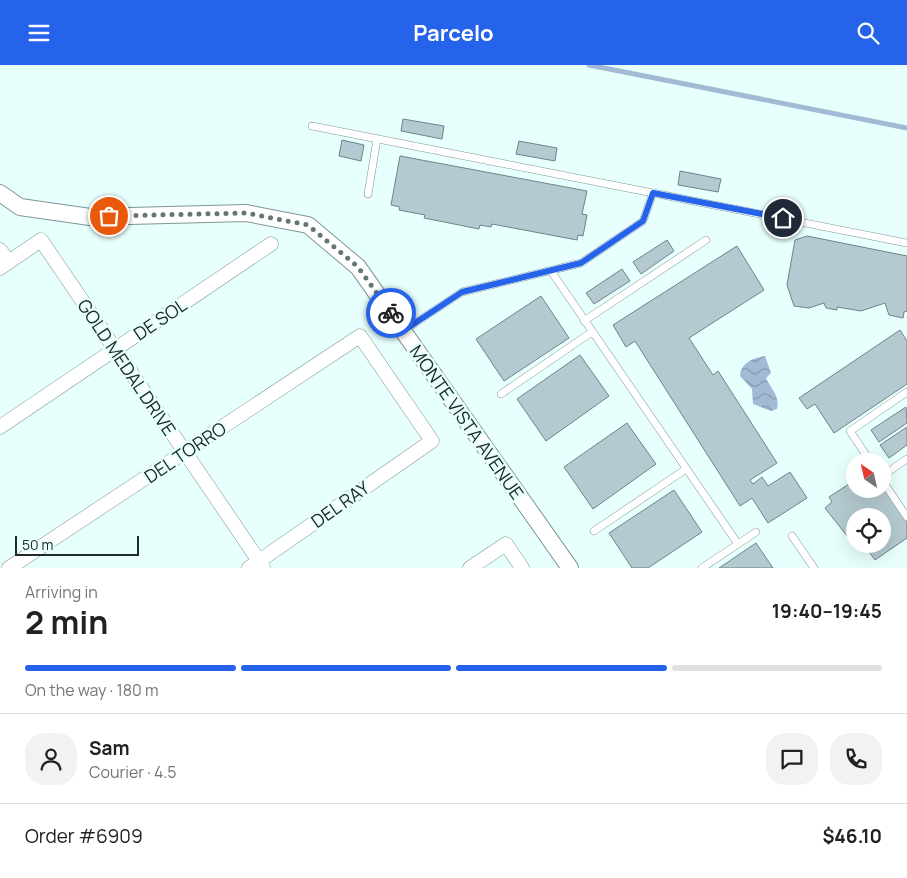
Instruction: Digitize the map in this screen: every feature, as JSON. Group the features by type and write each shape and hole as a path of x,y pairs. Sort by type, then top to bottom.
{"street":[{"name":"MONTE VISTA AVENUE","path":"0,193 20,207 90,217 246,213 308,225 358,267 570,568"},
{"name":"GOLD MEDAL DRIVE","path":"4,265 41,240 116,349 257,566"},
{"name":"DE SOL","path":"0,427 270,244"},
{"path":"0,250 4,265"},
{"name":"DEL TORRO","path":"9,568 360,335 432,441"},
{"name":"DEL RAY","path":"257,566 432,441"},
{"path":"470,568 506,544 522,568"}],"lane":[{"path":"312,126 907,243"},
{"path":"368,194 378,139"},
{"path":"403,331 462,292 581,263 643,221 653,193"},
{"path":"584,321 706,240"},
{"path":"551,271 738,544"},
{"path":"501,394 592,333"},
{"path":"865,453 850,431 907,392"},
{"path":"891,470 907,459"},
{"path":"594,531 686,469"},
{"path":"891,493 907,517"},
{"path":"702,568 756,531"},
{"path":"792,536 814,568"}],"water":[{"path":"765,356 771,373 766,378 778,404 777,409 771,411 753,404 752,389 740,376 745,364"}],"building":[{"path":"403,119 444,126 442,139 401,131"},
{"path":"342,140 364,145 361,161 339,156"},
{"path":"519,141 557,148 555,161 516,154"},
{"path":"400,156 587,191 582,214 587,215 583,236 578,235 577,240 492,224 491,227 480,225 479,229 424,218 425,215 399,210 400,207 391,205"},
{"path":"680,171 721,179 718,192 678,185"},
{"path":"807,236 907,256 907,311 904,312 903,318 889,315 885,303 861,311 837,307 837,310 826,308 824,303 809,308 794,306 787,285 795,240"},
{"path":"667,240 674,251 641,274 633,262"},
{"path":"737,246 764,290 689,338 713,375 718,371 777,463 750,480 753,484 762,477 768,486 790,472 807,498 768,523 752,498 740,506 635,341 626,347 613,325"},
{"path":"622,269 630,281 594,304 586,293"},
{"path":"541,296 569,338 504,381 476,339"},
{"path":"900,330 907,341 907,384 834,433 815,404 807,409 799,398"},
{"path":"580,355 609,396 546,441 517,399"},
{"path":"906,407 907,423 879,442 871,430"},
{"path":"627,423 656,464 593,509 564,467"},
{"path":"907,427 907,445 891,457 891,453 886,453 880,445"},
{"path":"846,486 846,498 891,498 891,495 907,518 907,538 891,549 891,508 846,508 846,535 825,508 832,502 829,497"},
{"path":"674,490 702,532 648,568 632,568 609,533"},
{"path":"756,543 773,568 719,568"},
{"path":"870,553 885,553 875,560"}],"waterway":[{"path":"589,65 907,128"}],"way so far":[{"path":"109,216 246,213 308,225 358,267 391,313"}],"route":[{"path":"391,313 403,331 462,292 581,263 643,221 653,193 783,218"}]}
